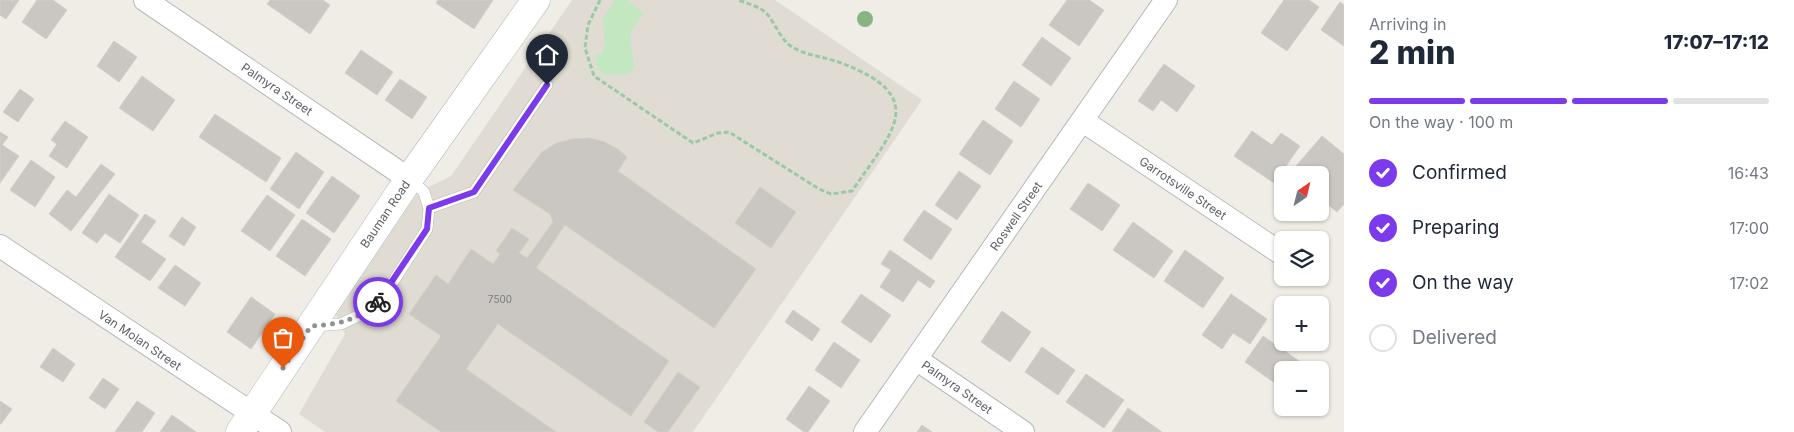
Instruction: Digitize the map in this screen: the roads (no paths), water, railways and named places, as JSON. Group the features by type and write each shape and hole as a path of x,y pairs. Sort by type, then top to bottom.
{"street":[{"name":"Palmyra Street","path":"146,0 409,178"},
{"name":"Bauman Road","path":"246,423 409,178 536,0"},
{"name":"Roswell Street","path":"866,432 1166,0"},
{"name":"Garrotsville Street","path":"1083,121 1274,249"},
{"name":"Van Molan Street","path":"0,246 246,423 280,432"},
{"name":"Palmyra Street","path":"916,359 1023,432"}],"lane":[{"path":"429,208 474,192 547,85"},
{"path":"311,326 341,324 362,314 382,298 427,229 429,208 424,192 409,178"}]}
